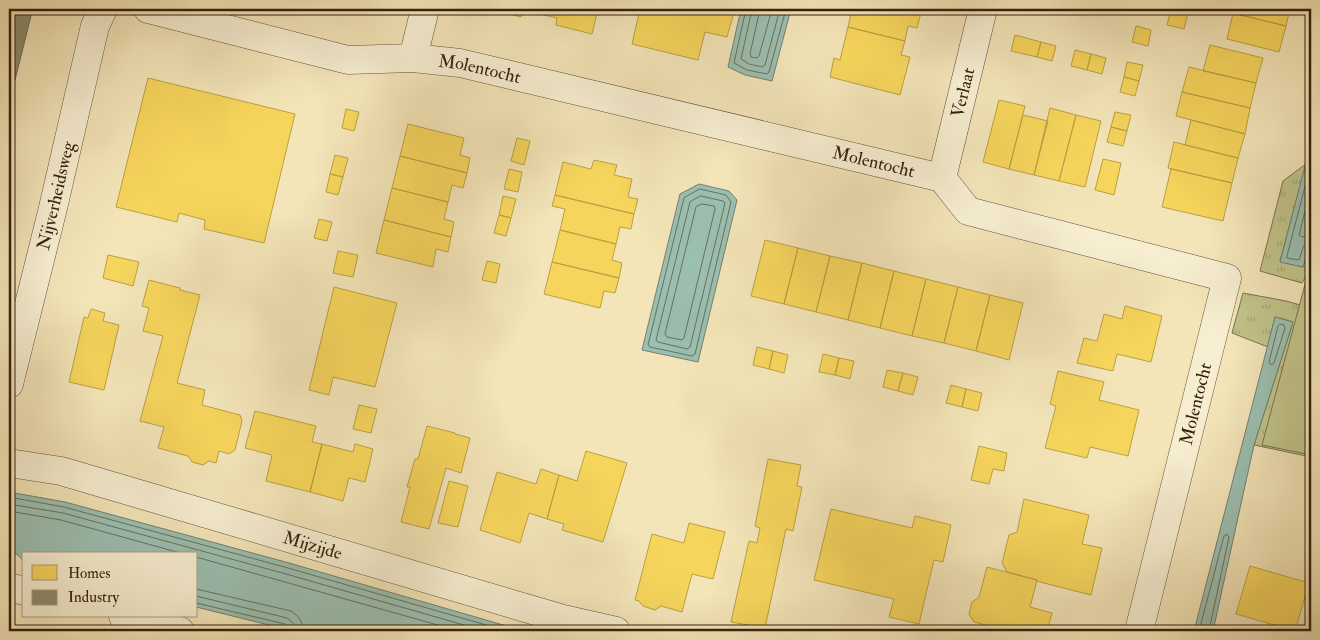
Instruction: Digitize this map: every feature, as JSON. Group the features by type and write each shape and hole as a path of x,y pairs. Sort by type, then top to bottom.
{"street":[{"name":"Nijverheidsweg","path":"9,384 53,208 95,26 103,9"},
{"name":"Molentocht","path":"148,9 348,60 413,58 460,63 942,178 968,211 1227,278 1139,631"},
{"path":"413,58 425,9"},
{"name":"Verlaat","path":"942,178 983,9"},
{"name":"Mijzijde","path":"9,463 61,471 563,619 616,631"},
{"path":"9,587 22,590"},
{"path":"130,618 180,631"}],"green space":[{"path":"1306,164 1280,261 1303,267 1311,239 1311,276 1307,275 1302,283 1260,271 1283,181"},
{"path":"1311,262 1311,455 1262,445"},
{"path":"1243,293 1311,308 1311,457 1254,445 1293,322 1275,317 1268,347 1232,333"}],"water":[{"path":"741,9 791,9 772,81 745,75 728,67"},
{"path":"1311,143 1311,239 1303,267 1280,262"},
{"path":"699,184 729,191 737,200 698,362 642,350 680,194"},
{"path":"1275,317 1293,322 1254,445 1213,631 1194,631"},
{"path":"9,492 65,502 289,563 524,631 293,631 198,607 198,552 22,552 22,559 9,547"}],"building: Homes":[{"path":"489,9 542,9 540,14 523,10 521,17"},
{"path":"542,9 598,9 592,34 556,25 557,18 540,14"},
{"path":"640,9 735,9 727,37 705,32 698,60 632,44"},
{"path":"852,9 922,9 917,28 908,26 905,41 848,27"},
{"path":"1171,9 1189,9 1184,29 1167,25"},
{"path":"1224,9 1290,9 1286,26 1224,11"},
{"path":"1233,13 1286,26 1279,52 1227,39"},
{"path":"1136,26 1151,30 1148,46 1132,42"},
{"path":"848,27 905,41 901,55 910,57 900,95 830,77 834,58 840,60"},
{"path":"1015,35 1041,42 1037,57 1011,51"},
{"path":"1041,42 1056,46 1052,61 1037,57"},
{"path":"1210,45 1263,58 1256,83 1203,71"},
{"path":"1075,50 1091,54 1087,70 1071,66"},
{"path":"1091,54 1106,58 1102,74 1087,70"},
{"path":"1127,62 1143,65 1139,81 1124,77"},
{"path":"1189,67 1256,83 1250,108 1182,92"},
{"path":"1124,77 1139,81 1135,96 1120,92"},
{"path":"148,78 295,114 264,243 204,229 205,220 179,213 177,222 116,207"},
{"path":"1182,92 1250,108 1245,134 1176,116"},
{"path":"999,100 1025,106 1009,169 983,162"},
{"path":"1050,108 1076,115 1059,181 1034,175"},
{"path":"346,109 359,112 354,131 342,128"},
{"path":"1115,112 1131,115 1127,131 1111,127"},
{"path":"1023,115 1048,121 1034,175 1009,169"},
{"path":"1076,115 1101,121 1085,187 1059,181"},
{"path":"1191,120 1245,134 1238,158 1185,145"},
{"path":"408,124 464,138 460,155 470,158 467,173 400,156"},
{"path":"1111,127 1127,131 1123,146 1107,142"},
{"path":"517,138 530,141 524,165 511,161"},
{"path":"1174,142 1238,158 1232,183 1168,168"},
{"path":"335,155 348,158 343,177 330,174"},
{"path":"400,156 467,173 463,188 452,185 448,202 392,188"},
{"path":"1103,159 1121,163 1114,195 1095,190"},
{"path":"594,160 617,165 614,175 632,179 628,197 638,199 634,214 555,195 563,162 591,169"},
{"path":"509,169 522,172 518,192 504,189"},
{"path":"1171,169 1232,183 1223,221 1162,207"},
{"path":"330,174 343,177 338,195 326,192"},
{"path":"392,188 448,202 444,219 454,222 451,237 384,220"},
{"path":"555,195 634,214 631,229 620,227 616,244 560,230 565,209 552,206"},
{"path":"503,196 516,199 511,218 499,215"},
{"path":"499,215 511,218 506,236 494,233"},
{"path":"319,219 332,222 327,241 314,238"},
{"path":"384,220 451,237 448,252 436,249 433,267 376,253"},
{"path":"560,230 616,244 612,260 622,263 619,278 552,262"},
{"path":"765,240 798,248 784,304 751,296"},
{"path":"798,248 830,256 816,312 784,304"},
{"path":"338,251 358,255 353,277 333,273"},
{"path":"108,255 139,262 133,286 103,278"},
{"path":"830,256 862,263 848,320 816,312"},
{"path":"487,261 500,264 496,283 482,280"},
{"path":"552,262 619,278 615,293 604,291 600,308 544,294"},
{"path":"862,263 894,271 880,328 848,320"},
{"path":"894,271 926,279 912,336 880,328"},
{"path":"926,279 958,287 944,343 912,336"},
{"path":"149,280 200,295 177,383 205,390 202,405 240,415 242,421 235,450 229,454 219,451 216,463 209,461 203,465 192,462 188,456 158,448 164,427 140,421 163,336 143,331 149,308 142,306"},
{"path":"334,287 397,303 375,387 333,377 329,395 309,390"},
{"path":"958,287 990,295 976,351 944,343"},
{"path":"990,295 1023,303 1009,360 976,351"},
{"path":"1125,306 1162,316 1151,362 1117,354 1113,371 1077,363 1084,338 1097,341 1104,314 1122,319"},
{"path":"91,309 105,313 103,321 119,325 104,390 69,382 84,317 88,318"},
{"path":"757,347 773,351 769,369 753,365"},
{"path":"773,351 788,355 784,373 769,369"},
{"path":"823,354 839,358 835,375 819,372"},
{"path":"839,358 854,361 850,379 835,375"},
{"path":"887,370 903,373 898,391 883,387"},
{"path":"1058,371 1104,382 1099,400 1139,410 1128,456 1090,447 1087,458 1045,448 1056,406 1050,404"},
{"path":"903,373 918,377 913,395 898,391"},
{"path":"951,385 966,389 962,407 946,403"},
{"path":"966,389 982,393 978,411 962,407"},
{"path":"359,405 377,409 371,433 353,429"},
{"path":"255,411 316,426 312,442 322,444 310,492 266,481 272,455 245,448"},
{"path":"427,426 470,438 461,473 446,468 429,529 401,522 410,487 407,487 415,459 418,459"},
{"path":"322,444 353,452 355,444 373,449 365,482 349,478 343,501 310,492"},
{"path":"979,446 1007,453 1004,471 993,469 989,484 971,480"},
{"path":"586,451 627,463 603,542 562,530 564,524 547,519 559,475 577,481"},
{"path":"768,459 801,465 797,486 802,487 793,531 786,529 765,628 731,622 749,541 757,543 760,528 755,526"},
{"path":"541,469 559,475 547,519 529,513 520,543 480,530 497,472 536,484"},
{"path":"449,481 468,486 458,527 438,523"},
{"path":"1024,499 1089,515 1082,544 1102,548 1091,595 1007,572 1002,563 1009,535 1017,532"},
{"path":"831,509 912,528 915,516 951,525 943,562 934,560 919,624 889,617 894,599 814,580"},
{"path":"689,523 725,532 713,579 692,574 682,612 661,606 655,610 643,606 639,601 635,600 652,534 684,543"},
{"path":"1250,566 1309,583 1295,631 1236,614"},
{"path":"987,567 1037,580 1030,607 1052,613 1047,631 985,631 986,625 974,622 969,614 972,602 979,597"},
{"path":"1311,602 1311,631 1304,629"}],"building: Industry":[{"path":"9,9 27,9 31,16 9,104"}]}
